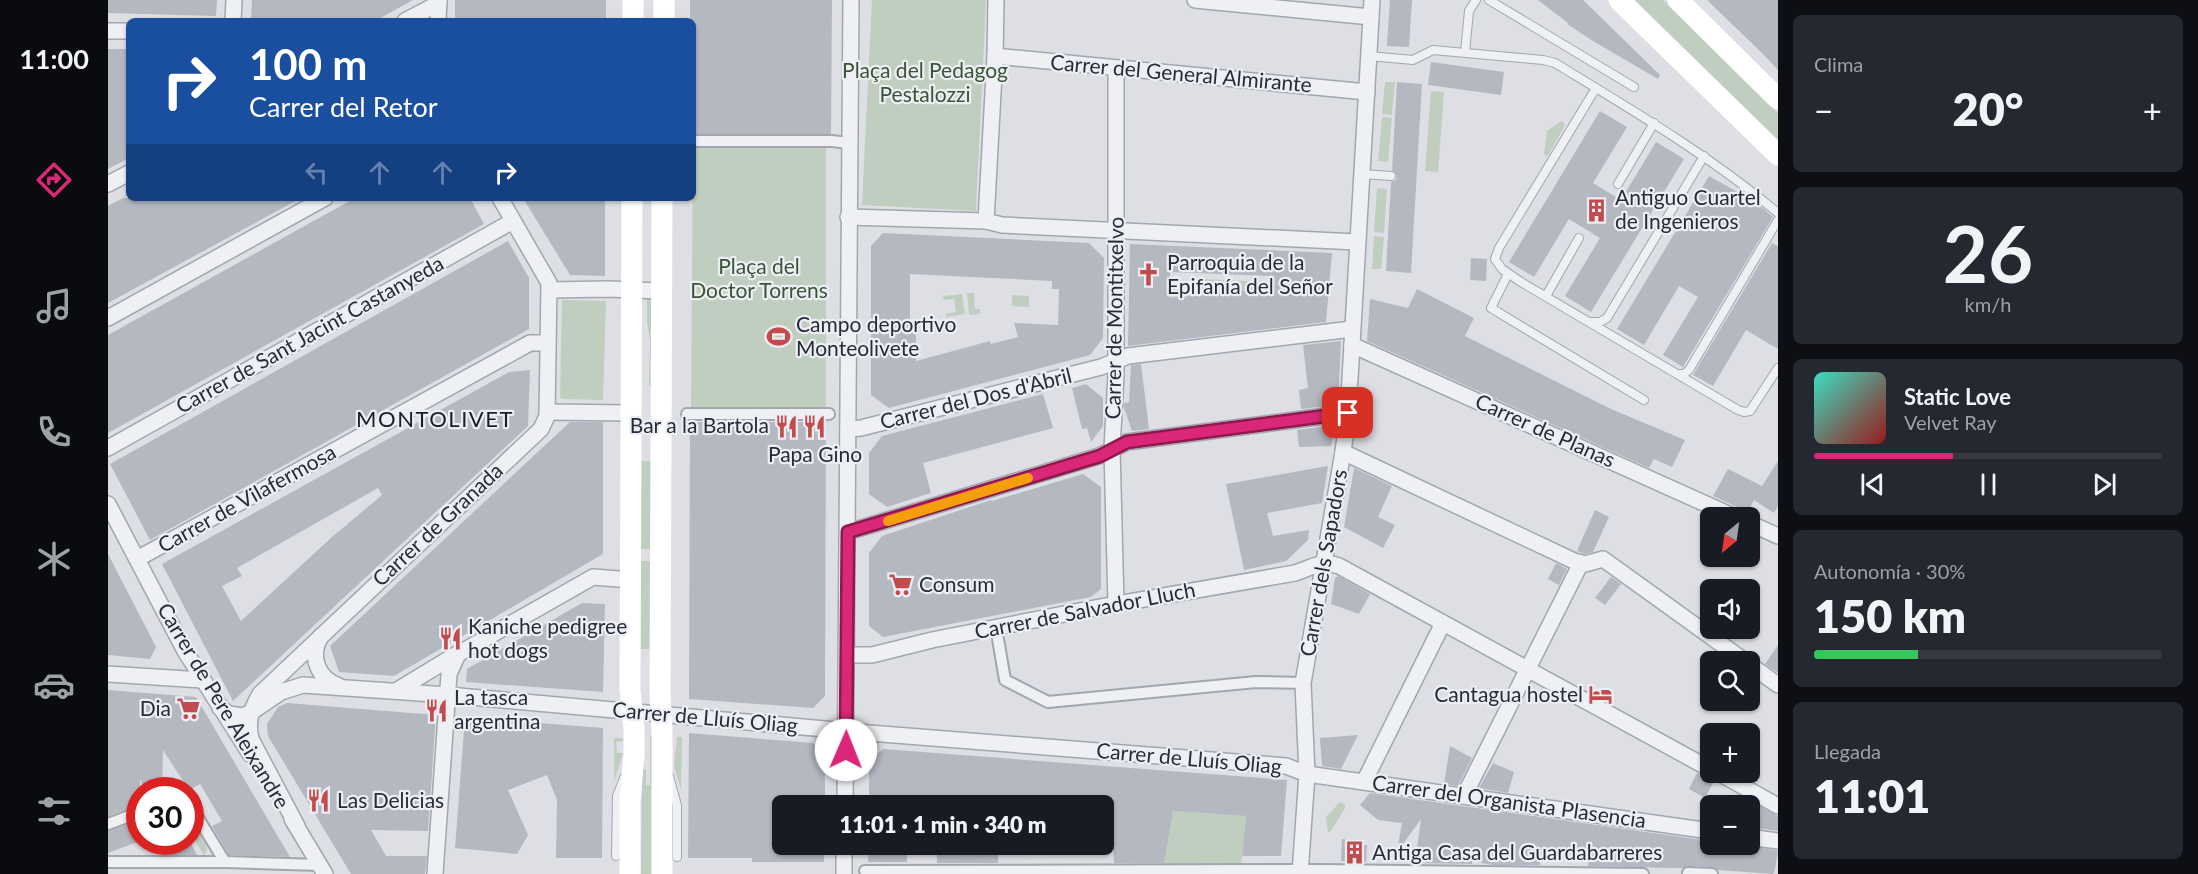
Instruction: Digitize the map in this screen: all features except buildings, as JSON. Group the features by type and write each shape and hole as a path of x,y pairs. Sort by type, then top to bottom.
{"main road":[{"path":"633,0 633,18"},
{"path":"664,0 664,18"},
{"path":"1619,0 1778,155"},
{"path":"1678,0 1778,99"},
{"path":"630,874 630,802 634,755 630,690 632,201"},
{"path":"662,201 662,874"}],"street":[{"path":"233,18 234,0"},
{"path":"845,795 848,143 851,0"},
{"path":"986,221 996,0"},
{"path":"1195,0 1371,17"},
{"name":"Carrer dels Sapadors","path":"1301,872 1307,774 1303,683 1348,413 1372,0"},
{"path":"410,18 439,2"},
{"path":"438,18 439,2"},
{"path":"108,31 126,31"},
{"name":"Carrer del General Almirante","path":"995,56 1367,92"},
{"name":"Carrer de Montitxelvo","path":"1116,68 1116,361 1112,449 1116,604"},
{"path":"696,141 848,143"},
{"path":"108,184 126,174"},
{"path":"108,318 320,201"},
{"path":"502,201 548,278 547,406 631,413"},
{"path":"849,217 986,221 1002,225 1357,242"},
{"name":"Carrer de Sant Jacint Castanyeda","path":"108,448 513,221"},
{"path":"549,290 662,291"},
{"name":"Carrer del Dos d'Abril","path":"848,429 867,427 1101,367 1128,356 1352,337"},
{"name":"Carrer de Planas","path":"1352,337 1714,507"},
{"name":"Carrer de Vilafermosa","path":"137,559 530,343 548,343"},
{"name":"Carrer de Granada","path":"250,713 266,687 541,429 547,406"},
{"path":"848,532 1100,456 1127,442 1348,413"},
{"path":"687,414 829,414"},
{"path":"1343,452 1577,562 1591,563 1603,559 1609,562 1731,651"},
{"name":"Carrer de Pere Aleixandre","path":"108,504 202,680 323,870"},
{"path":"1760,528 1778,535"},
{"path":"1464,796 1577,562"},
{"path":"1323,563 1339,566 1700,764"},
{"name":"Carrer de Salvador Lluch","path":"847,655 872,654 1116,604 1295,573 1323,563"},
{"path":"396,691 593,577 631,580"},
{"path":"1364,782 1443,623"},
{"path":"322,634 314,652 319,671 331,683 344,688"},
{"path":"999,639 1005,680 1048,702 1256,682 1303,683"},
{"path":"435,874 449,674 458,654"},
{"path":"1760,672 1778,685"},
{"path":"108,674 202,680"},
{"name":"Carrer de Lluís Oliag","path":"250,713 291,687 303,685 448,695 847,731 1286,766 1307,774"},
{"path":"220,708 234,716 250,713 251,739 297,826"},
{"name":"Carrer del Organista Plasencia","path":"1307,774 1700,830"},
{"path":"1737,783 1778,806"},
{"path":"108,824 126,817"},
{"path":"204,828 225,862"},
{"path":"1760,839 1778,841"},
{"path":"843,874 844,855"},
{"path":"108,862 225,862 323,870"},
{"path":"865,871 1643,874"},
{"path":"1688,873 1712,874"}],"lane":[{"path":"1465,52 1470,11 1476,0"},
{"path":"1490,0 1634,87"},
{"path":"1369,56 1413,60 1433,50 1550,61 1654,123 1704,156 1748,187 1778,213"},
{"path":"1596,88 1499,248 1495,259 1508,274 1744,412 1750,411 1754,406 1778,368"},
{"path":"1618,184 1654,123"},
{"path":"1590,322 1600,322 1607,318 1704,156"},
{"path":"1362,174 1391,176"},
{"path":"1677,374 1684,374 1689,370 1778,220"},
{"path":"1546,296 1579,238"},
{"path":"1508,274 1491,308 1644,400"},
{"path":"616,856 617,796 634,755"},
{"path":"662,755 676,796 677,857"}],"green space":[{"name":"Plaça del Pedagog Pestalozzi","path":"872,0 986,0 976,211 862,205"},
{"path":"1635,0 1663,0 1778,113 1778,140"},
{"path":"1385,82 1395,82 1392,115 1382,114"},
{"path":"1431,91 1444,92 1438,172 1425,171"},
{"path":"1382,117 1392,118 1388,162 1378,161"},
{"path":"1561,121 1565,124 1564,127 1547,157 1544,154 1547,131"},
{"name":"Plaça del Doctor Torrens","path":"696,145 826,146 826,409 691,409 693,201 696,201"},
{"path":"1377,188 1387,189 1384,233 1374,232"},
{"path":"1374,236 1384,237 1381,269 1372,269"},
{"path":"1169,279 1173,286 1181,292 1193,289 1200,279 1300,283 1253,294 1218,293 1168,298"},
{"path":"967,293 974,293 975,309 980,309 980,314 969,315"},
{"path":"962,294 965,314 946,317 946,314 956,312 954,299 944,300 943,296"},
{"path":"1012,295 1029,296 1029,307 1012,306"},
{"path":"647,297 652,298 655,386 649,386 650,341"},
{"path":"562,300 606,301 603,400 562,399 560,397"},
{"path":"638,461 655,461 654,549 638,549"},
{"path":"638,561 654,561 654,649 638,649"},
{"path":"650,735 653,736 652,874 641,874 642,736 644,736 646,785 650,785"},
{"path":"677,737 682,737 681,790 674,766"},
{"path":"614,738 623,738 623,741 616,742 617,753 623,753 614,782"},
{"path":"1340,802 1345,805 1345,808 1331,831 1328,832 1326,817"},
{"path":"1173,811 1246,816 1241,865 1163,864"},
{"path":"204,842 207,851 203,855"}],"slow traffic":[{"path":"888,521 1028,478"}],"place":[{"name":"Antiguo Cuartel de Ingenieros","path":"1597,210"},
{"name":"Parroquia de la Epifanía del Señor","path":"1149,275"},
{"name":"Campo deportivo Monteolivete","path":"778,337"},
{"name":"Bar a la Bartola","path":"787,426"},
{"name":"Papa Gino","path":"815,427"},
{"name":"Consum","path":"901,585"},
{"name":"Kaniche pedigree hot dogs","path":"450,639"},
{"name":"Cantagua hostel","path":"1601,695"},
{"name":"Dia","path":"189,709"},
{"name":"La tasca argentina","path":"436,710"},
{"name":"Las Delicias","path":"319,801"},
{"name":"Antiga Casa del Guardabarreres","path":"1354,853"}],"district":[{"name":"MONTOLIVET","path":"435,419"}],"route":[{"path":"846,750 848,532 1100,456 1127,442 1348,413"}]}
